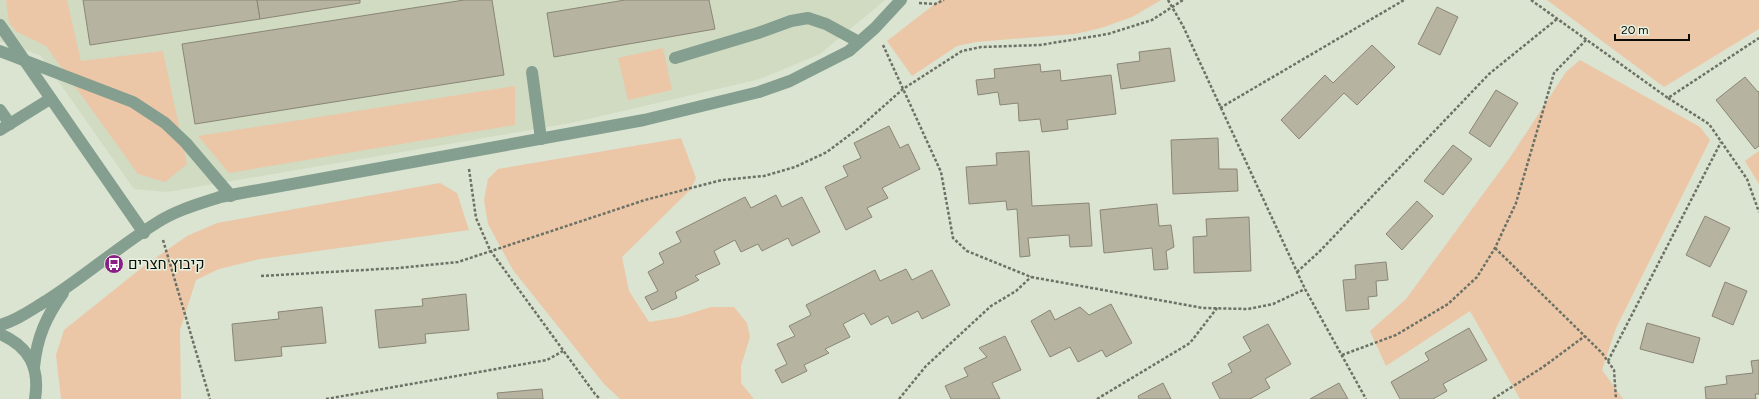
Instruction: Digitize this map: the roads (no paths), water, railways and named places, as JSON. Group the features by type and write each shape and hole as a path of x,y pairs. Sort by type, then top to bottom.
{"street":[{"path":"0,325 25,314 67,287 158,222 175,212 220,197 542,140 644,120 759,92 790,81 820,67 849,50 906,1"},
{"path":"675,58 758,33 791,20 808,18 826,24 859,42"},
{"path":"0,25 22,59 144,233"},
{"path":"0,51 133,102 165,123 186,143 231,196"},
{"path":"532,72 542,140"},
{"path":"0,110 5,127 50,99"},
{"path":"35,399 37,384 34,367 37,345 50,310 67,287"},
{"path":"0,334 11,339 25,350 34,367"}],"place":[{"name":"קיבוץ חצרים","path":"114,264"}]}
